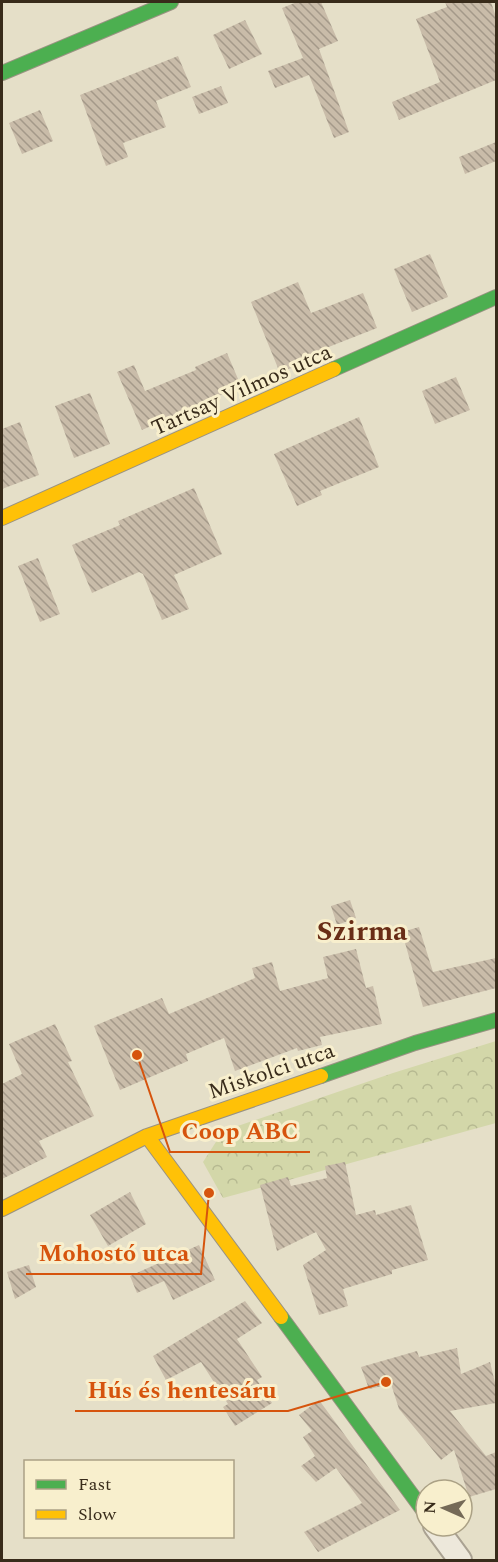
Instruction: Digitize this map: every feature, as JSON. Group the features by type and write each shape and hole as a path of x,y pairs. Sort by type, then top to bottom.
{"street":[{"path":"2,73 171,2"},
{"name":"Tartsay Vilmos utca","path":"2,518 496,297"},
{"name":"Miskolci utca","path":"2,1209 147,1136 415,1043 496,1020"},
{"path":"147,1136 414,1498"},
{"path":"444,1538 460,1560"}],"green space":[{"path":"496,1041 496,1123 223,1198 203,1162 223,1131 393,1073"}],"building":[{"path":"297,2 321,2 338,41 319,49 349,132 334,138 309,75 275,88 268,71 303,58 282,8"},
{"path":"445,2 491,2 496,17 496,80 399,120 392,102 440,82 416,19 447,7"},
{"path":"245,20 262,54 229,69 213,35"},
{"path":"178,56 191,87 156,101 166,127 123,143 128,157 106,166 80,95"},
{"path":"221,86 228,103 199,114 192,97"},
{"path":"40,110 53,141 22,154 9,123"},
{"path":"496,142 496,161 465,174 459,157"},
{"path":"430,254 448,297 412,312 394,269"},
{"path":"298,282 311,313 363,293 377,328 326,348 327,352 280,373 251,302"},
{"path":"227,353 241,386 142,430 117,372 134,365 145,391 196,370 195,367"},
{"path":"456,377 470,410 435,424 422,391"},
{"path":"90,393 110,444 74,458 55,406"},
{"path":"359,417 379,467 320,491 322,495 297,506 274,454"},
{"path":"20,422 39,475 2,489 2,429"},
{"path":"194,488 222,554 174,575 189,609 162,620 143,574 139,572 92,593 72,545 120,525 118,521"},
{"path":"38,558 60,614 40,622 18,566"},
{"path":"350,900 356,918 337,925 331,906"},
{"path":"419,927 433,972 496,958 496,988 423,1007 402,932"},
{"path":"356,949 366,988 373,986 382,1024 320,1037 322,1045 298,1051 297,1048 235,1071 224,1038 186,1054 188,1061 120,1090 94,1026 162,998 169,1014 255,978 252,968 272,962 280,991 328,978 323,957"},
{"path":"55,1024 72,1061 68,1062 94,1116 39,1141 47,1157 2,1179 2,1084 22,1074 9,1044"},
{"path":"345,1162 356,1215 375,1210 376,1215 411,1205 428,1260 392,1270 392,1274 343,1289 348,1306 319,1315 303,1265 326,1250 316,1232 277,1251 260,1185 288,1177 291,1186 327,1178 325,1166"},
{"path":"130,1192 146,1224 108,1246 90,1215"},
{"path":"199,1245 215,1280 173,1300 164,1281 137,1293 130,1276"},
{"path":"29,1265 36,1287 15,1299 7,1272"},
{"path":"245,1301 262,1323 237,1339 262,1377 257,1380 272,1403 235,1426 223,1407 228,1404 201,1362 166,1380 153,1356"},
{"path":"457,1348 461,1374 490,1362 496,1387 496,1403 450,1411 486,1456 496,1452 496,1489 474,1496 474,1478 463,1478 454,1450 441,1460 399,1409 391,1384 369,1389 361,1367 417,1351 419,1357"},
{"path":"319,1400 400,1510 318,1552 304,1532 362,1503 336,1468 316,1482 301,1466 315,1456 303,1437 312,1431 299,1415"}],"traffic: fast":[{"path":"2,73 171,2"},
{"path":"334,369 496,297"},
{"path":"321,1076 415,1043 496,1020"},
{"path":"281,1317 414,1498"}],"traffic: slow":[{"path":"2,518 334,369"},
{"path":"2,1209 147,1136 321,1076"},
{"path":"147,1136 281,1317"}],"place":[{"name":"Coop ABC","path":"137,1055"},
{"name":"Mohostó utca","path":"209,1193"},
{"name":"Hús és hentesáru","path":"386,1382"}],"district":[{"name":"Szirma","path":"362,930"}]}
